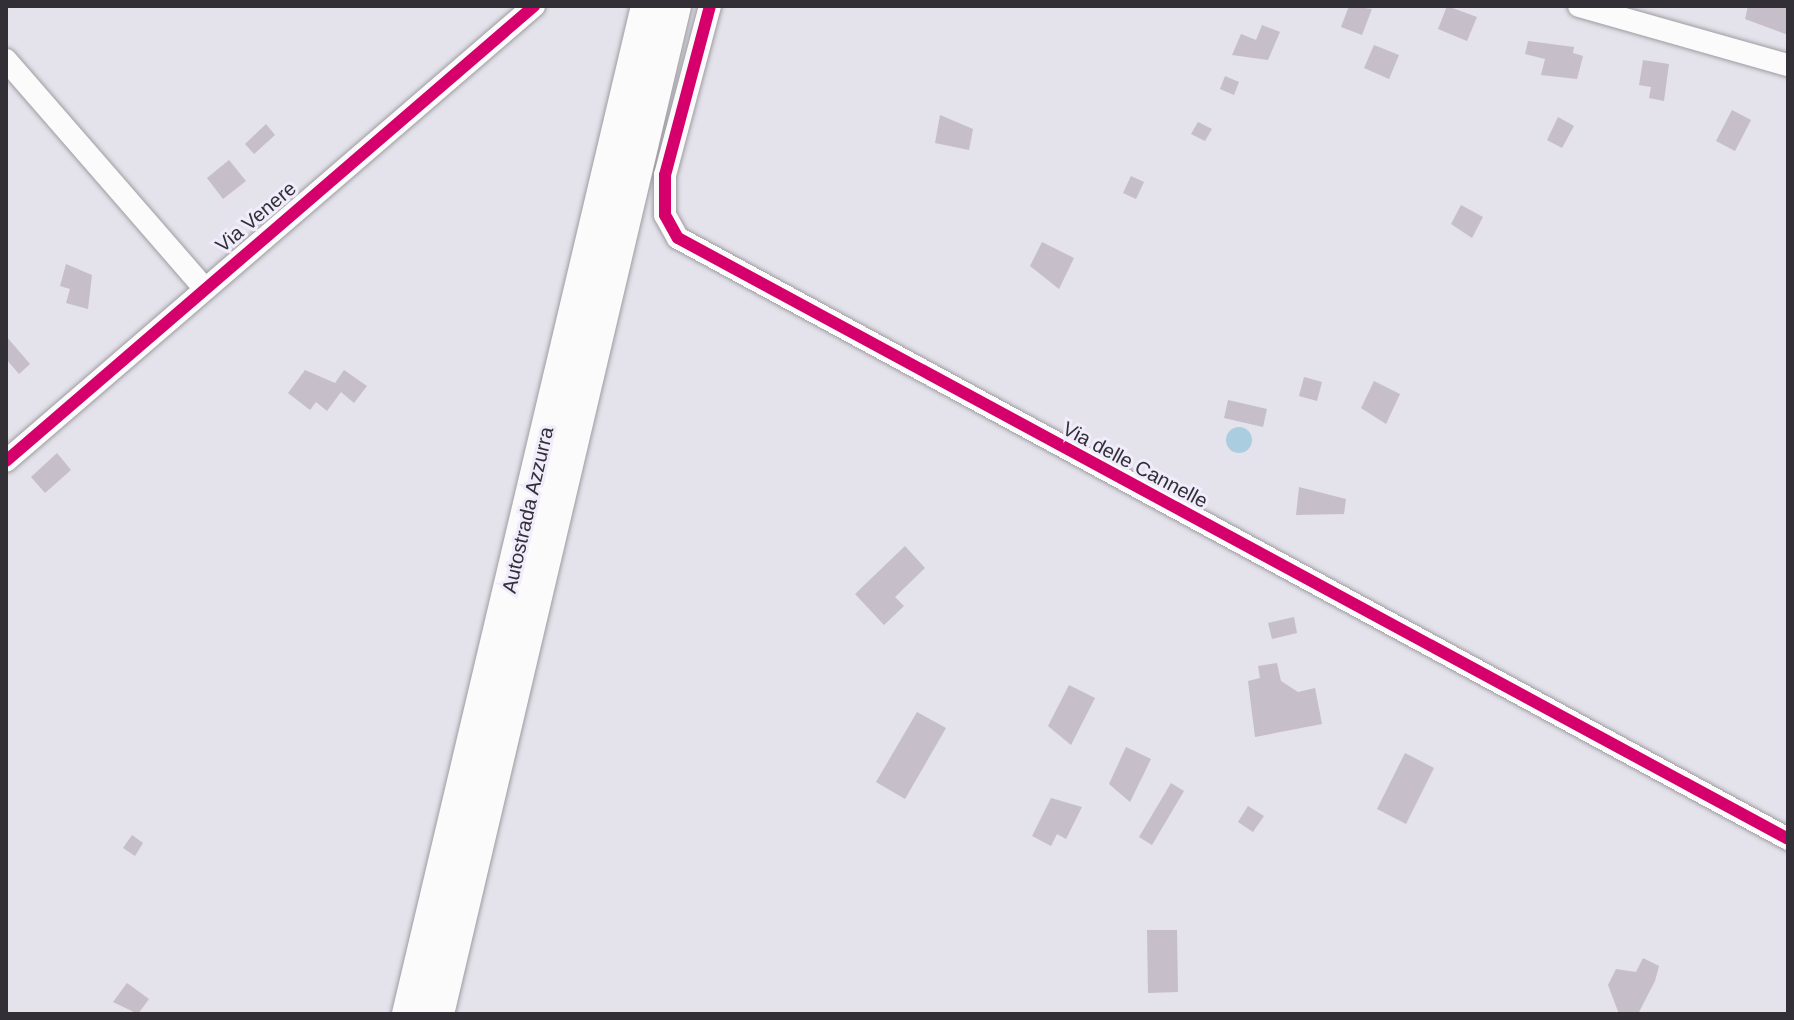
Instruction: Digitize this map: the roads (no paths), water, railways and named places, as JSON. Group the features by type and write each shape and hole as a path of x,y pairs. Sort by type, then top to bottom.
{"highway":[{"name":"Autostrada Azzurra","path":"408,1014 647,6"},
{"name":"Autostrada Azzurra","path":"438,1014 675,6"}],"street":[{"name":"Via Venere","path":"6,461 203,287 534,6"},
{"name":"Via delle Cannelle","path":"710,6 665,175 665,215 678,238 1788,839"},
{"path":"1579,6 1616,11 1788,65"},
{"path":"6,60 203,287"}],"water":[{"path":"1239,427 1248,431 1252,440 1248,449 1239,453 1230,449 1226,440 1230,431"}]}
